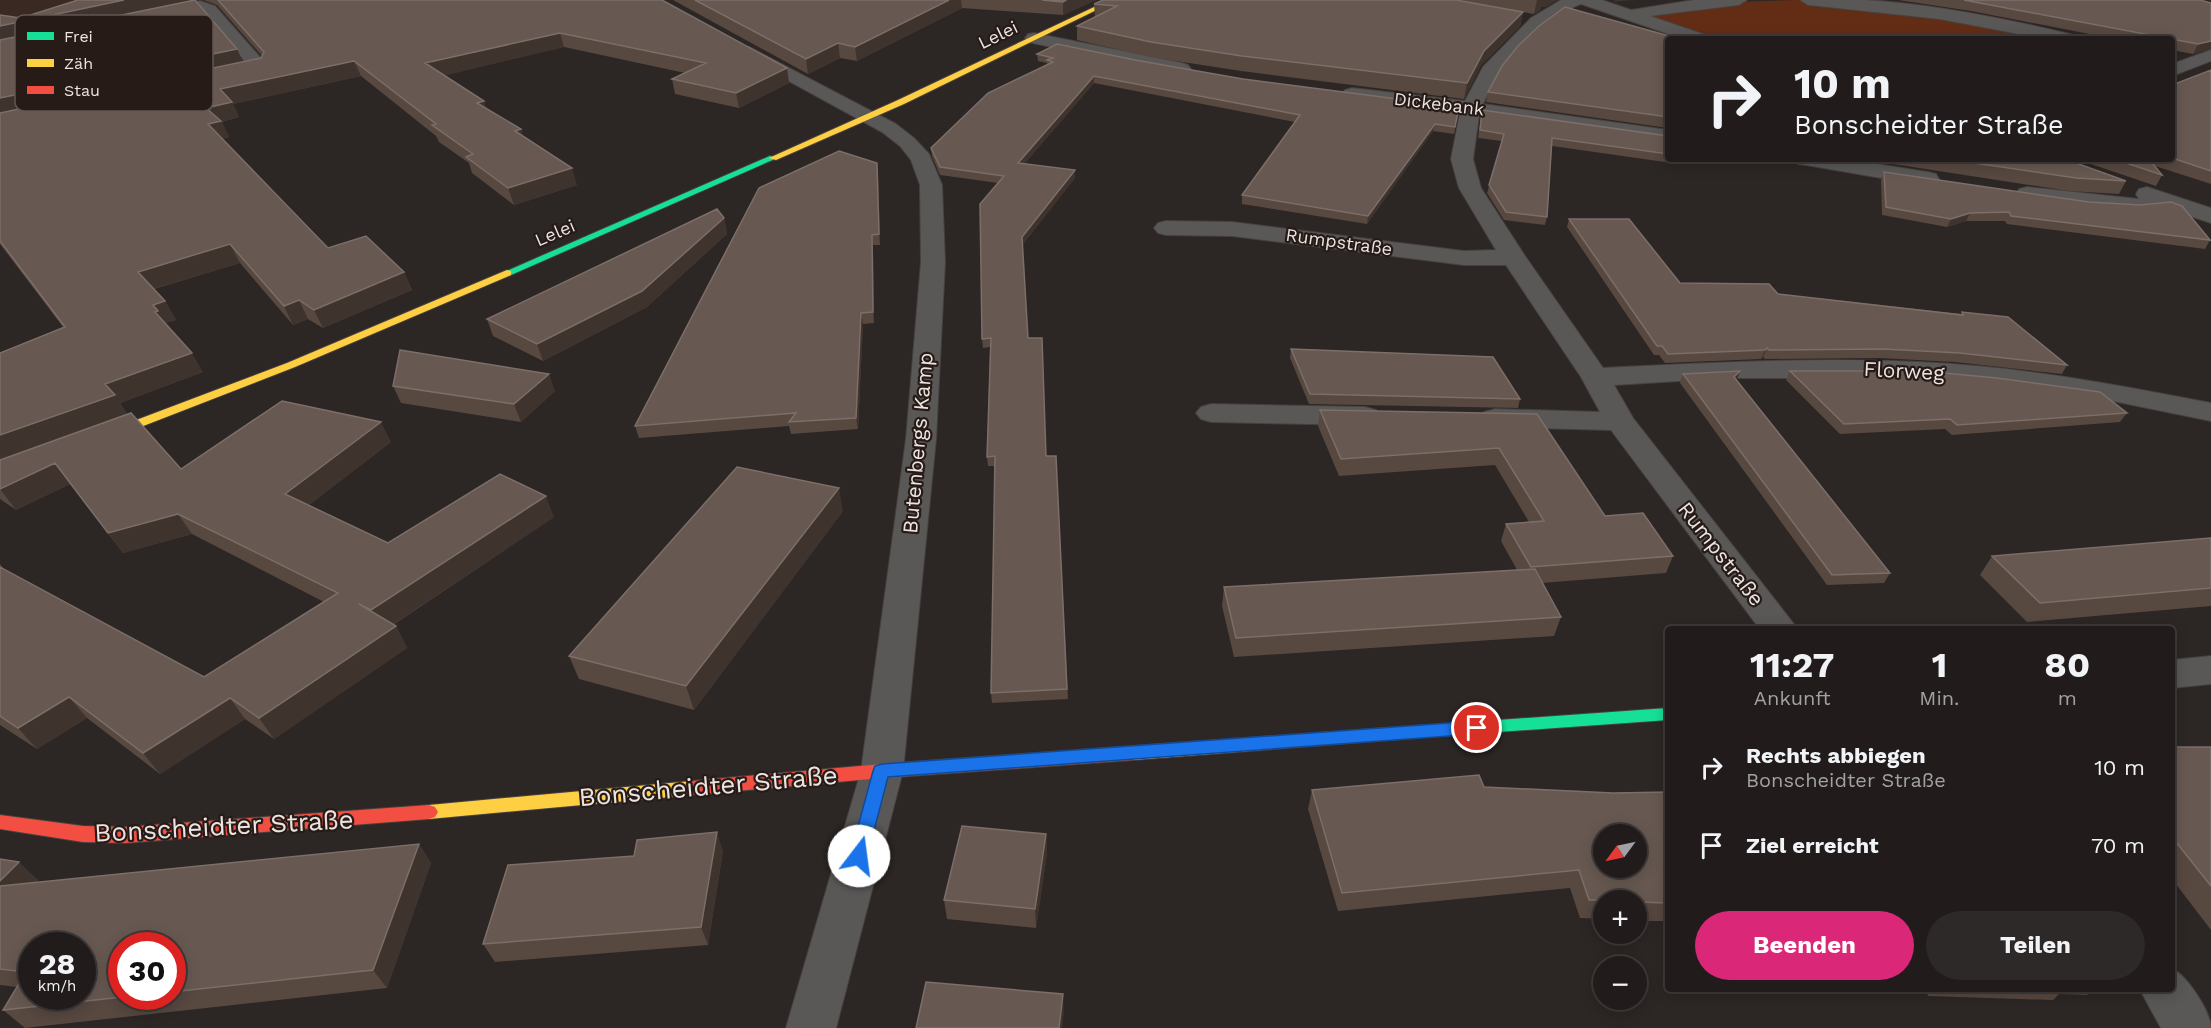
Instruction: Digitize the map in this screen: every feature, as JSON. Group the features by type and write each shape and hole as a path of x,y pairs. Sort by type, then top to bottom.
{"street":[{"name":"Lelei","path":"89,442 291,365 867,117 1114,0"},
{"name":"Rumpstraße","path":"1576,0 1526,20 1490,71 1471,108 1462,159 1470,188 1513,257 1594,377 1620,421 1777,626"},
{"path":"1586,0 1691,36"},
{"path":"1631,15 1675,7 1739,0"},
{"path":"1808,0 1892,7 1951,15 2053,36"},
{"path":"158,15 200,6 209,9 260,68 215,77"},
{"path":"1034,38 1196,71"},
{"name":"Butenbergs Kamp","path":"737,45 898,135 921,159 932,185 933,240 921,439 882,771 811,1028"},
{"path":"2175,68 2211,55"},
{"name":"Dickebank","path":"1337,92 1665,136"},
{"path":"1824,162 1953,183"},
{"path":"2113,182 2211,216"},
{"path":"2009,192 2139,206 2168,201"},
{"name":"Rumpstraße","path":"1166,228 1241,229 1464,258 1513,257"},
{"name":"Florweg","path":"1594,377 1728,370 1917,370 1992,376 2113,392 2211,412"},
{"path":"1211,413 1398,417"},
{"path":"1468,418 1620,421"},
{"path":"2175,674 2211,670"},
{"name":"Bonscheidter Straße","path":"0,822 83,834 125,835 313,822 882,771 1665,714"},
{"path":"2166,992 2189,1028"}],"shaded area":[{"path":"0,0 215,0 153,15 15,15 15,45 0,48"},
{"path":"1795,0 1837,2 2047,36 1691,36 1631,15 1734,2"}],"building":[{"path":"78,0 124,0 52,15 30,15"},
{"path":"195,0 208,15 122,15"},
{"path":"218,0 662,0 787,68 736,93 672,79 706,63 560,33 425,63 484,101 477,103 521,129 515,131 572,168 508,188 466,157 473,154 432,125 436,124 354,61 220,89 232,102 213,106 213,68 261,58 264,52"},
{"path":"695,0 949,0 855,47 838,43 806,59"},
{"path":"1042,0 1066,0 1063,2"},
{"path":"1103,0 1456,0 1523,12 1484,51 1467,83 1242,56 1151,42 1077,26 1117,6 1094,4"},
{"path":"1964,0 2200,0 2211,3 2211,41 2198,44 2175,40 2175,36 2155,36"},
{"path":"1565,7 1669,36 1665,36 1665,117 1488,92 1502,66 1518,46 1539,26"},
{"path":"0,15 15,17 15,23 0,26"},
{"path":"213,21 237,49 213,54"},
{"path":"15,37 15,95 0,98 0,40"},
{"path":"1057,44 1243,79 1459,107 1455,127 1435,124 1368,216 1242,195 1300,115 1094,76 1018,163 1075,170 1022,237 1028,338 1042,338 1046,456 1056,456 1067,689 991,693 995,456 987,457 991,338 982,339 980,204 1004,176 940,167 931,148 988,93 1053,62 1047,60 1053,58 1037,54"},
{"path":"2211,70 2211,171 2175,159 2175,84"},
{"path":"15,110 209,111 221,121 208,124 328,248 366,236 404,272 314,310 299,300 284,306 230,244 138,272 165,301 153,305 158,311 155,312 192,353 105,384 115,395 0,435 0,353 65,327 0,241 0,113"},
{"path":"1482,110 1665,136 1665,154 1552,138 1547,217 1506,212 1489,185 1504,134 1480,130"},
{"path":"839,151 877,163 879,234 872,235 873,312 861,313 856,418 789,422 796,413 635,426 759,188"},
{"path":"1967,162 2073,162 2126,181 2076,178"},
{"path":"2123,162 2151,162 2162,175"},
{"path":"1884,172 2089,202 2140,205 2171,202 2182,206 2210,240 2011,216 2009,212 1970,213 1951,219 1886,207"},
{"path":"717,209 724,218 642,291 537,344 487,319"},
{"path":"1569,219 1629,219 1680,283 1769,284 1778,294 1963,315 1962,312 2008,317 2067,365 1960,353 1883,349 1769,350 1767,348 1765,350 1668,354 1662,346 1657,346"},
{"path":"1291,349 1493,357 1520,399 1310,394"},
{"path":"400,350 549,374 514,404 393,386"},
{"path":"1740,371 1734,377 1890,573 1832,575 1683,374"},
{"path":"1790,371 1922,371 1997,378 2100,392 2127,413 1957,425 1950,419 1844,424"},
{"path":"282,401 381,422 285,494 388,543 500,474 546,496 371,610 359,604 396,626 259,718 230,698 143,753 69,697 18,728 0,716 0,567 204,677 338,593 178,514 108,533 55,463 0,489 0,460 131,413 181,469"},
{"path":"1320,410 1537,414 1605,516 1643,513 1673,556 1531,567 1506,524 1544,521 1499,448 1341,459"},
{"path":"737,467 839,488 686,686 569,656"},
{"path":"2211,538 2211,588 2040,603 1992,556"},
{"path":"1535,569 1561,617 1236,638 1224,587"},
{"path":"2175,747 2211,747 2211,886 2175,841"},
{"path":"1479,775 1484,787 1613,793 1665,792 1665,903 1647,902 1647,890 1593,890 1593,900 1589,900 1579,870 1342,893 1312,790"},
{"path":"962,826 1046,834 1035,909 944,900"},
{"path":"717,832 701,927 483,944 508,865 634,856 637,840"},
{"path":"419,844 373,970 186,990 186,932 108,932 108,999 96,1000 96,932 18,932 18,971 0,969 0,886"},
{"path":"0,859 19,862 0,881"},
{"path":"926,982 1063,994 1059,1028 916,1028"},
{"path":"18,985 18,1008 3,1010"}],"traffic: fast":[{"path":"507,273 773,158"},
{"path":"1441,730 1665,714"}],"traffic: slow":[{"path":"773,158 901,102 1114,0"},
{"path":"98,439 291,365 507,273"},
{"path":"1133,753 1441,730"},
{"path":"429,812 692,788"}],"traffic: jam":[{"path":"692,788 882,771 1133,753"},
{"path":"0,822 83,834 125,835 429,812"}],"route":[{"path":"859,856 882,771 1477,728"}]}
